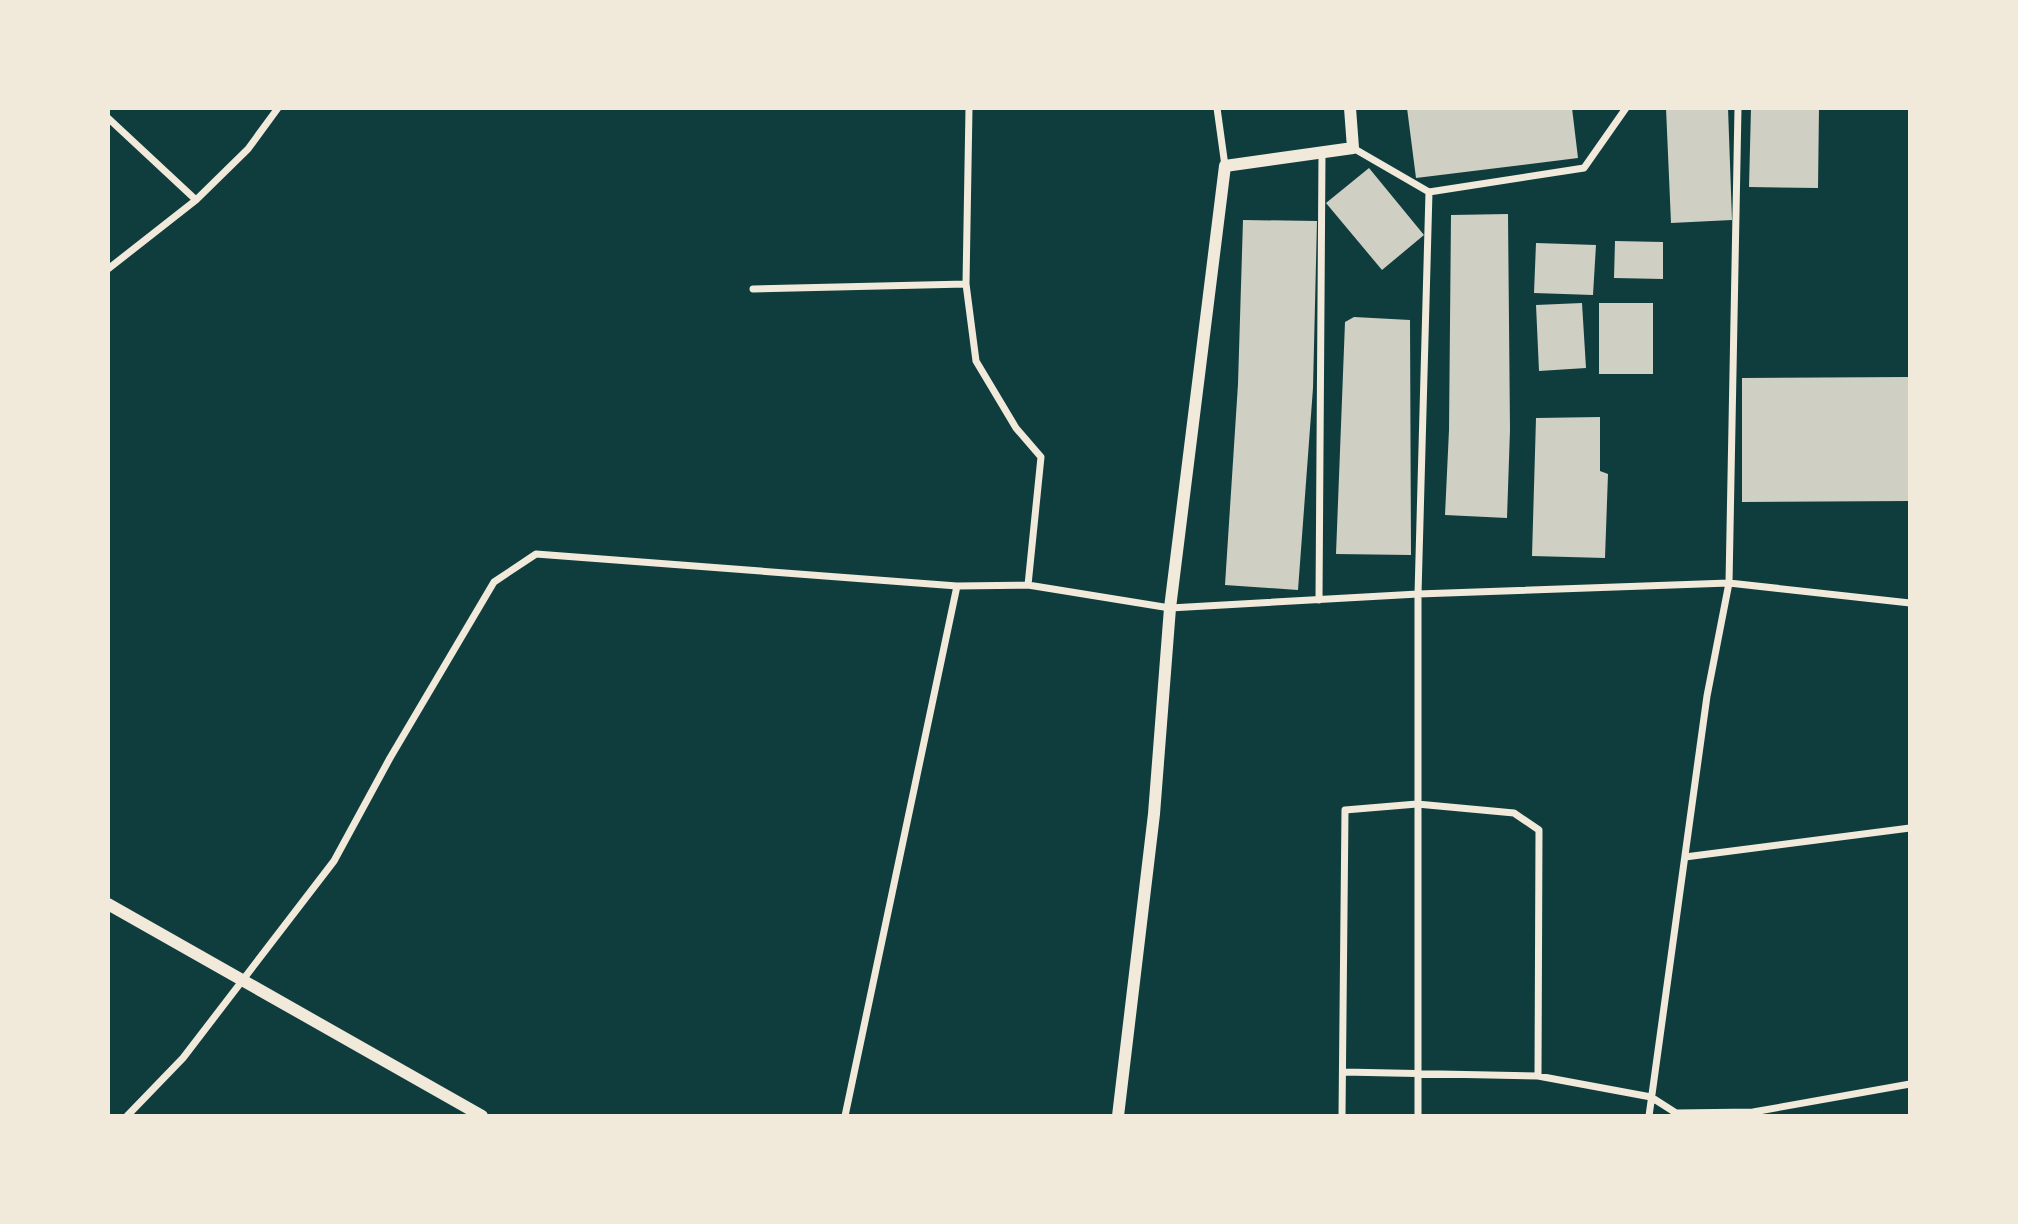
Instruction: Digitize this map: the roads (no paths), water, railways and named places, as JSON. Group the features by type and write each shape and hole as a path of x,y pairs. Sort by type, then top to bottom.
{"street":[{"path":"108,269 196,200 248,149 278,108"},
{"path":"969,108 966,284 976,361 1016,428 1041,457 1028,585"},
{"path":"1118,1115 1154,814 1170,608 1225,166 1217,108"},
{"path":"1350,108 1353,148"},
{"path":"1225,166 1353,148 1429,192 1584,168 1626,108"},
{"path":"1648,1115 1707,696 1729,583 1738,108"},
{"path":"108,118 196,200"},
{"path":"1319,600 1322,154"},
{"path":"1418,1115 1418,594 1429,192"},
{"path":"753,289 966,284"},
{"path":"127,1115 183,1058 334,861 390,758 494,582 536,554 957,586 1028,585 1170,608 1418,594 1729,583 1909,603"},
{"path":"845,1115 957,586"},
{"path":"1342,1115 1345,810 1417,804 1514,813 1539,830 1538,1076"},
{"path":"1685,857 1909,828"},
{"path":"108,904 482,1115"},
{"path":"1343,1072 1538,1076 1651,1097 1676,1113 1753,1112 1909,1084"}]}
